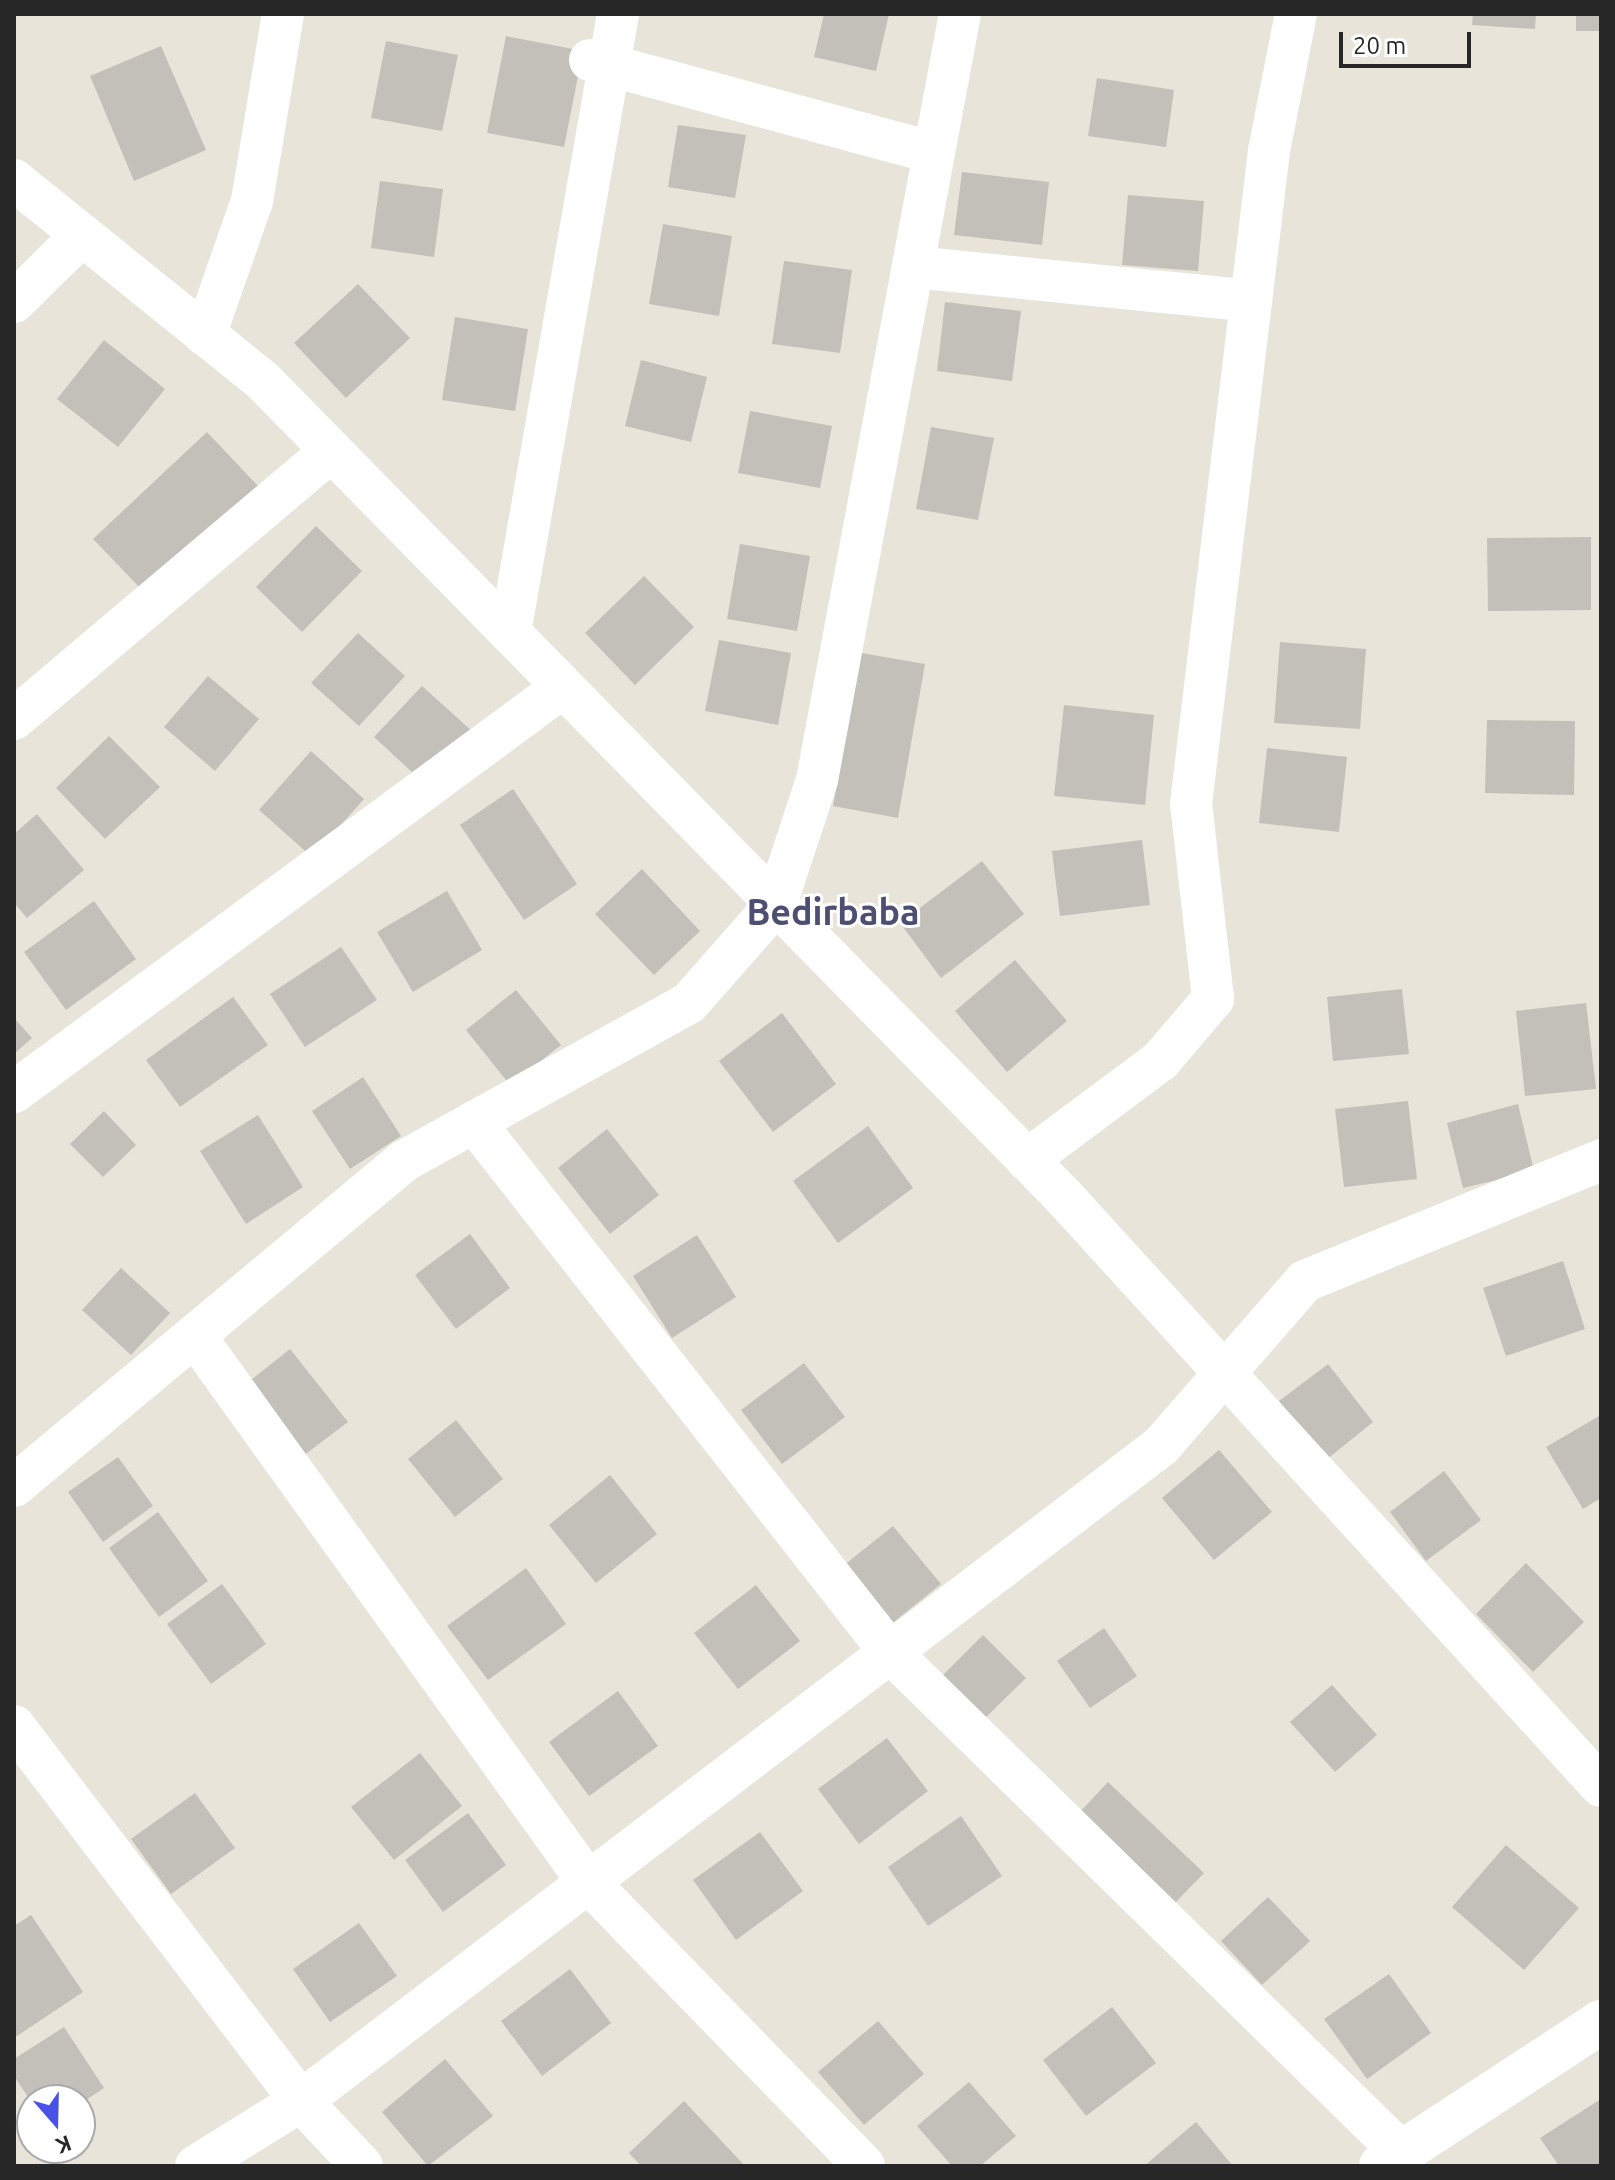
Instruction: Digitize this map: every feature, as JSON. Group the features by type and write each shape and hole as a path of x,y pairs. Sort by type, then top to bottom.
{"street":[{"path":"205,335 252,201 283,14"},
{"path":"510,633 600,64 618,14"},
{"path":"14,1486 404,1161 689,1003 776,904 817,780 960,14"},
{"path":"1027,1160 1160,1061 1213,999 1191,804 1251,301 1296,14"},
{"path":"600,64 934,153"},
{"path":"14,180 205,335 331,451 1027,1160 1601,1786"},
{"path":"14,302 82,235"},
{"path":"913,267 1251,301"},
{"path":"14,719 331,451"},
{"path":"14,1092 563,687"},
{"path":"474,1122 890,1652 1391,2159 1601,2022"},
{"path":"196,2166 301,2101 1161,1446 1222,1371 1305,1281 1601,1160"},
{"path":"195,1336 588,1882 864,2166"},
{"path":"14,1726 301,2101 362,2166"}],"building":[{"path":"824,14 889,14 876,71 814,57"},
{"path":"1473,14 1536,14 1535,29 1472,25"},
{"path":"1576,14 1601,14 1601,31 1576,31"},
{"path":"506,36 583,51 564,147 487,133"},
{"path":"386,41 458,55 442,131 371,118"},
{"path":"161,46 206,150 134,181 90,76"},
{"path":"1097,78 1174,90 1166,147 1088,136"},
{"path":"678,125 746,135 735,198 668,187"},
{"path":"962,172 1049,182 1042,245 954,235"},
{"path":"380,181 443,189 434,257 371,248"},
{"path":"1128,195 1204,201 1198,271 1122,265"},
{"path":"663,224 732,236 719,316 649,304"},
{"path":"784,261 852,270 840,353 772,344"},
{"path":"358,284 410,338 346,398 294,343"},
{"path":"945,302 1021,311 1012,381 937,371"},
{"path":"455,317 528,329 515,411 442,400"},
{"path":"104,340 165,389 118,447 57,399"},
{"path":"641,360 707,377 691,442 625,426"},
{"path":"750,411 832,426 820,488 738,473"},
{"path":"931,427 994,438 978,520 916,509"},
{"path":"207,432 258,486 145,593 93,539"},
{"path":"316,526 362,571 302,632 256,587"},
{"path":"1591,537 1591,610 1488,611 1487,538"},
{"path":"740,544 810,556 797,631 727,619"},
{"path":"644,576 694,627 635,685 585,633"},
{"path":"358,633 405,676 359,726 311,683"},
{"path":"719,640 791,653 778,725 705,711"},
{"path":"1280,642 1366,649 1360,729 1274,723"},
{"path":"861,653 925,664 898,818 833,806"},
{"path":"208,676 259,719 215,771 164,727"},
{"path":"422,686 472,731 425,784 374,737"},
{"path":"1064,705 1154,715 1145,805 1054,796"},
{"path":"1487,720 1575,721 1574,795 1485,793"},
{"path":"109,736 160,787 105,839 56,788"},
{"path":"1267,748 1347,757 1339,832 1259,823"},
{"path":"311,751 364,799 312,857 259,810"},
{"path":"513,789 577,884 524,920 460,825"},
{"path":"37,814 84,870 27,918 14,903 14,834"},
{"path":"1142,840 1150,905 1060,916 1052,851"},
{"path":"982,861 1024,914 941,978 900,923"},
{"path":"642,869 700,931 654,975 595,914"},
{"path":"447,891 482,950 413,992 377,932"},
{"path":"94,901 136,959 66,1010 24,952"},
{"path":"341,947 377,1000 305,1047 270,994"},
{"path":"1015,960 1067,1021 1007,1072 955,1011"},
{"path":"1402,989 1409,1054 1333,1061 1327,997"},
{"path":"516,990 561,1045 510,1085 466,1030"},
{"path":"233,997 268,1045 180,1107 146,1060"},
{"path":"1586,1003 1596,1089 1525,1096 1516,1011"},
{"path":"782,1013 836,1084 773,1132 719,1061"},
{"path":"14,1018 32,1038 14,1054"},
{"path":"363,1077 401,1136 350,1169 312,1111"},
{"path":"1408,1101 1417,1179 1344,1187 1335,1109"},
{"path":"1518,1104 1534,1171 1463,1188 1447,1123"},
{"path":"104,1111 136,1145 103,1177 70,1144"},
{"path":"258,1115 303,1187 246,1224 200,1151"},
{"path":"868,1126 913,1188 838,1243 793,1181"},
{"path":"607,1129 659,1195 610,1234 558,1168"},
{"path":"470,1234 510,1288 456,1329 415,1275"},
{"path":"697,1235 736,1297 672,1338 633,1276"},
{"path":"1563,1261 1585,1329 1506,1356 1483,1288"},
{"path":"121,1268 170,1313 131,1355 82,1310"},
{"path":"290,1349 348,1422 299,1459 242,1387"},
{"path":"804,1363 845,1417 782,1464 741,1410"},
{"path":"1328,1364 1373,1422 1326,1460 1279,1401"},
{"path":"1601,1415 1601,1498 1583,1509 1546,1447"},
{"path":"456,1420 503,1479 455,1517 408,1459"},
{"path":"1219,1450 1272,1512 1214,1560 1162,1498"},
{"path":"118,1457 153,1506 103,1542 68,1492"},
{"path":"1444,1471 1481,1520 1426,1561 1390,1512"},
{"path":"610,1475 657,1534 596,1583 549,1525"},
{"path":"158,1512 208,1581 159,1617 109,1548"},
{"path":"893,1526 941,1584 890,1625 843,1566"},
{"path":"1526,1563 1584,1622 1533,1672 1476,1614"},
{"path":"526,1568 566,1624 488,1680 447,1626"},
{"path":"222,1584 266,1644 211,1684 167,1624"},
{"path":"756,1585 800,1641 738,1689 694,1633"},
{"path":"1104,1628 1137,1676 1090,1708 1057,1661"},
{"path":"983,1635 1026,1678 980,1723 937,1681"},
{"path":"1332,1685 1377,1735 1335,1772 1290,1722"},
{"path":"618,1691 658,1746 589,1796 549,1742"},
{"path":"887,1738 928,1791 859,1844 818,1789"},
{"path":"420,1753 462,1806 394,1860 351,1807"},
{"path":"1108,1782 1204,1873 1172,1906 1076,1816"},
{"path":"195,1793 235,1848 171,1894 131,1839"},
{"path":"468,1813 506,1865 443,1912 405,1860"},
{"path":"961,1816 1002,1876 928,1926 888,1867"},
{"path":"760,1832 803,1891 736,1940 693,1880"},
{"path":"1506,1845 1579,1908 1524,1970 1452,1907"},
{"path":"1268,1897 1310,1941 1262,1985 1221,1941"},
{"path":"31,1915 83,1992 14,2038 14,1926"},
{"path":"359,1923 397,1976 330,2022 293,1969"},
{"path":"570,1969 611,2023 542,2076 501,2021"},
{"path":"1389,1974 1431,2033 1367,2079 1324,2019"},
{"path":"1112,2007 1156,2063 1086,2116 1043,2060"},
{"path":"878,2021 924,2074 864,2125 818,2072"},
{"path":"64,2027 104,2088 96,2093 96,2084 19,2084 14,2076 14,2059"},
{"path":"445,2059 493,2116 428,2166 382,2112"},
{"path":"969,2082 1016,2136 980,2166 952,2166 917,2126"},
{"path":"1601,2099 1601,2166 1559,2166 1540,2138"},
{"path":"684,2101 745,2166 641,2166 629,2153"},
{"path":"1196,2122 1233,2166 1144,2166"}],"district":[{"name":"Bedirbaba","path":"833,912"}]}
